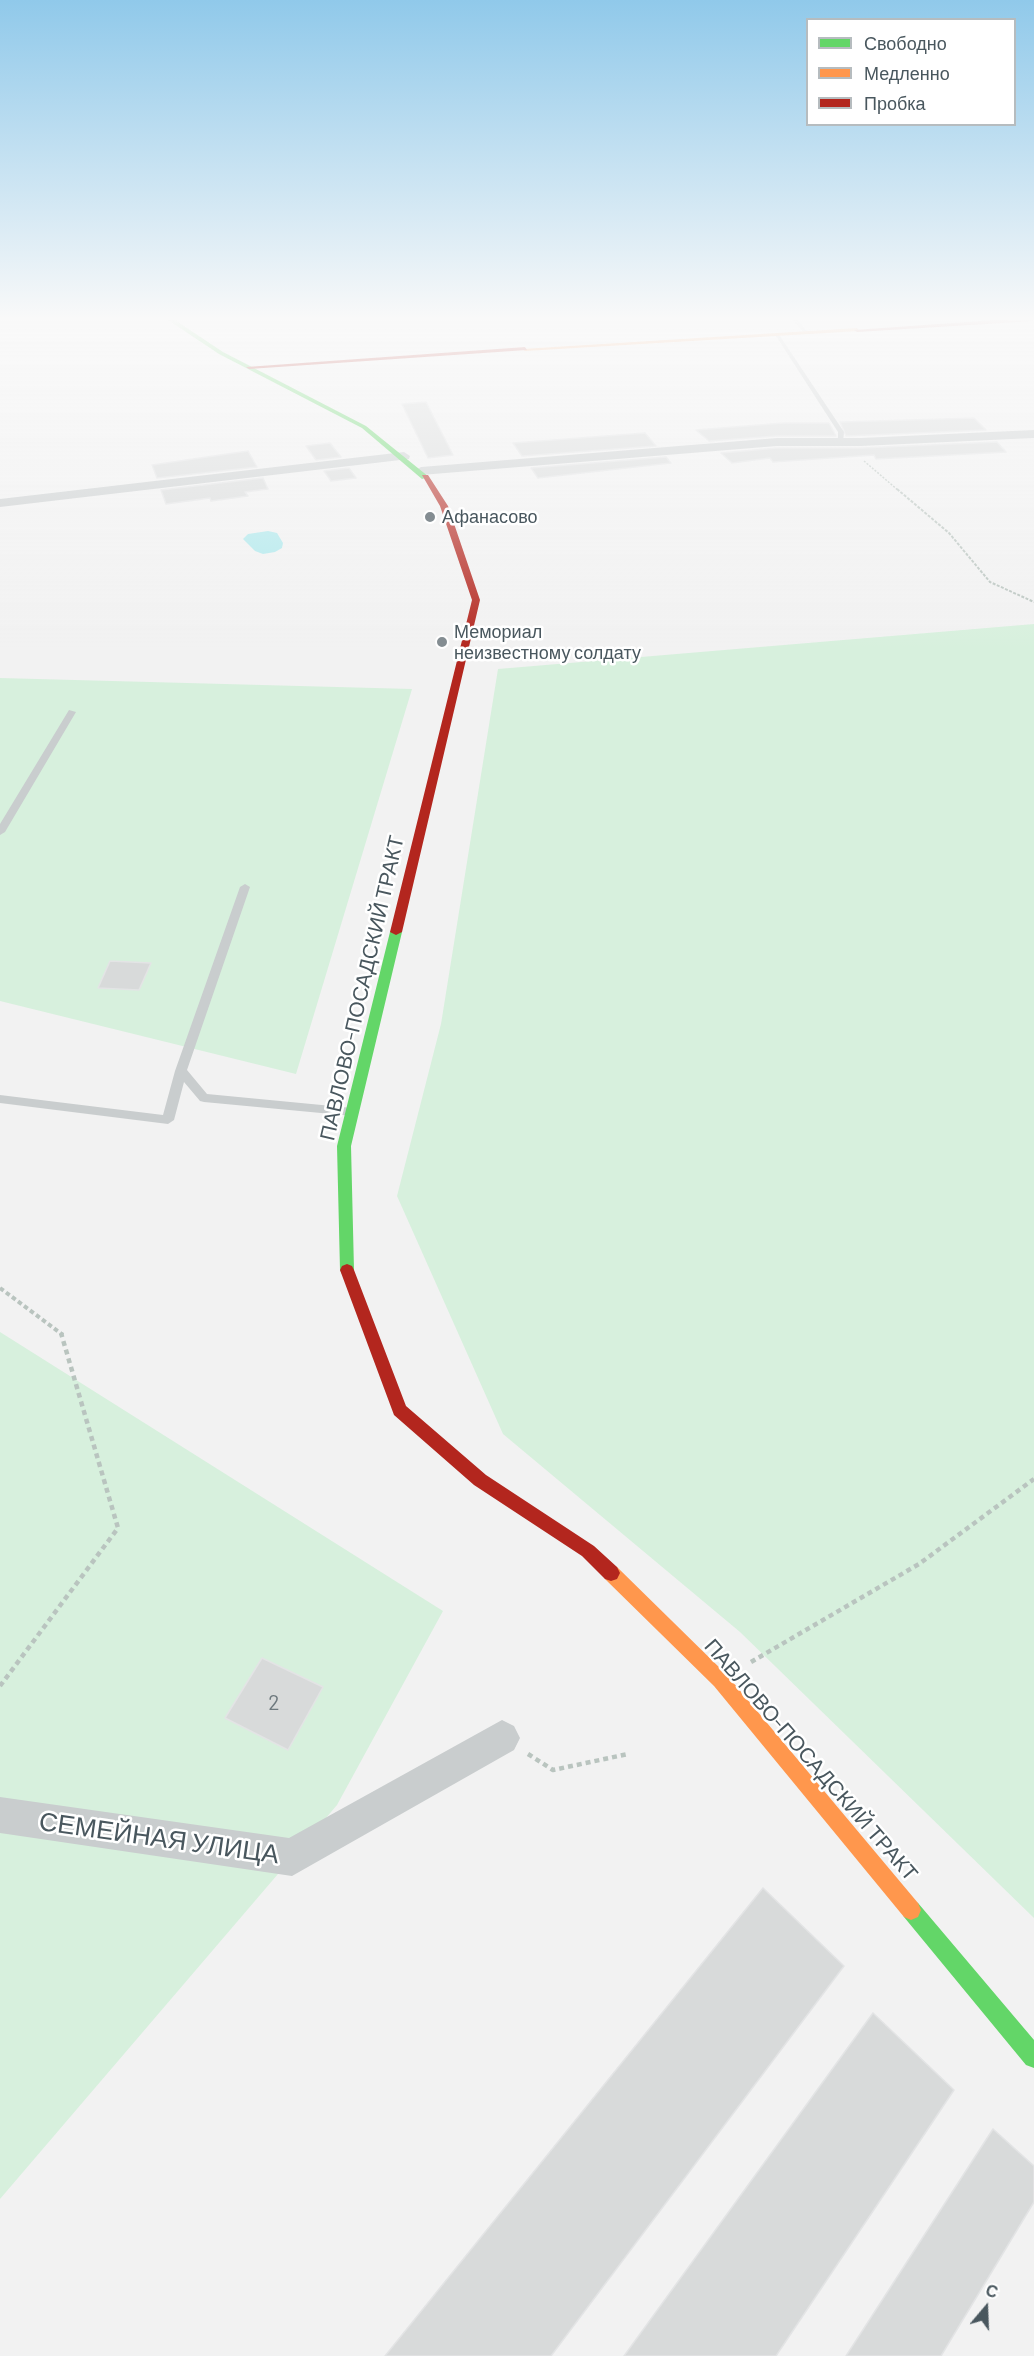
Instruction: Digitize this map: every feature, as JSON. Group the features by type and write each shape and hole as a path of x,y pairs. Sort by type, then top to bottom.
{"street":[{"name":"ПАВЛОВО-ПОСАДСКИЙ ТРАКТ","path":"368,430 421,471 444,506 476,600 354,1113 344,1146 346,1268 400,1410 480,1480 588,1551 720,1680 1034,2056"},
{"path":"421,471 765,443 1034,434"},
{"path":"0,503 404,456"},
{"name":"СЕМЕЙНАЯ УЛИЦА","path":"0,1815 292,1857 502,1738"}],"lane":[{"path":"840,430 841,442"},
{"path":"0,832 72,712"},
{"path":"0,1099 168,1120 182,1071 245,887"},
{"path":"182,1071 204,1098 354,1113"}],"path":[{"path":"841,442 949,532 990,582 1034,602"},
{"path":"0,1288 63,1335 118,1528 0,1686"},
{"path":"720,1680 919,1564 1034,1479"},
{"path":"502,1738 553,1770 628,1754"}],"green space":[{"path":"1034,624 1034,1918 740,1632 503,1434 397,1196 441,1024 498,669"},
{"path":"0,678 412,689 296,1074 0,1001"},
{"path":"0,1332 443,1611 337,1805 0,2199"}],"water":[{"path":"268,531 277,533 283,543 282,548 275,552 263,554 255,551 243,539 248,534"}],"building":[{"path":"414,430 440,430 453,455 428,458"},
{"path":"696,430 833,430 836,436 777,436 709,441"},
{"path":"843,430 986,430 846,436"},
{"path":"645,433 656,446 522,456 513,443"},
{"path":"997,442 1006,452 876,459 874,455 773,462 770,458 732,463 721,453 777,448 861,448"},
{"path":"330,443 341,457 316,460 306,446"},
{"path":"248,451 257,467 157,478 152,465"},
{"path":"666,457 671,463 538,478 531,468"},
{"path":"349,468 356,478 331,481 324,471"},
{"path":"263,478 268,489 245,492 248,496 211,501 210,498 166,504 161,490"},
{"path":"110,961 151,963 139,990 98,988"},
{"path":"262,1658 323,1687 288,1750 225,1718"},
{"path":"763,1888 844,1966 551,2356 385,2356"},
{"path":"873,2013 954,2090 776,2356 624,2356"},
{"path":"993,2129 1034,2166 1034,2202 941,2356 846,2356"}],"traffic: fast":[{"path":"368,430 425,477"},
{"path":"347,1270 344,1146 396,932"},
{"path":"911,1910 1034,2057"}],"traffic: slow":[{"path":"611,1573 720,1680 911,1910"}],"traffic: jam":[{"path":"396,932 476,600 444,506 425,477"},
{"path":"347,1270 400,1410 480,1480 588,1551 611,1573"}],"place":[{"name":"Афанасово","path":"430,517"},
{"name":"Мемориал неизвестному солдату","path":"442,642"}]}
